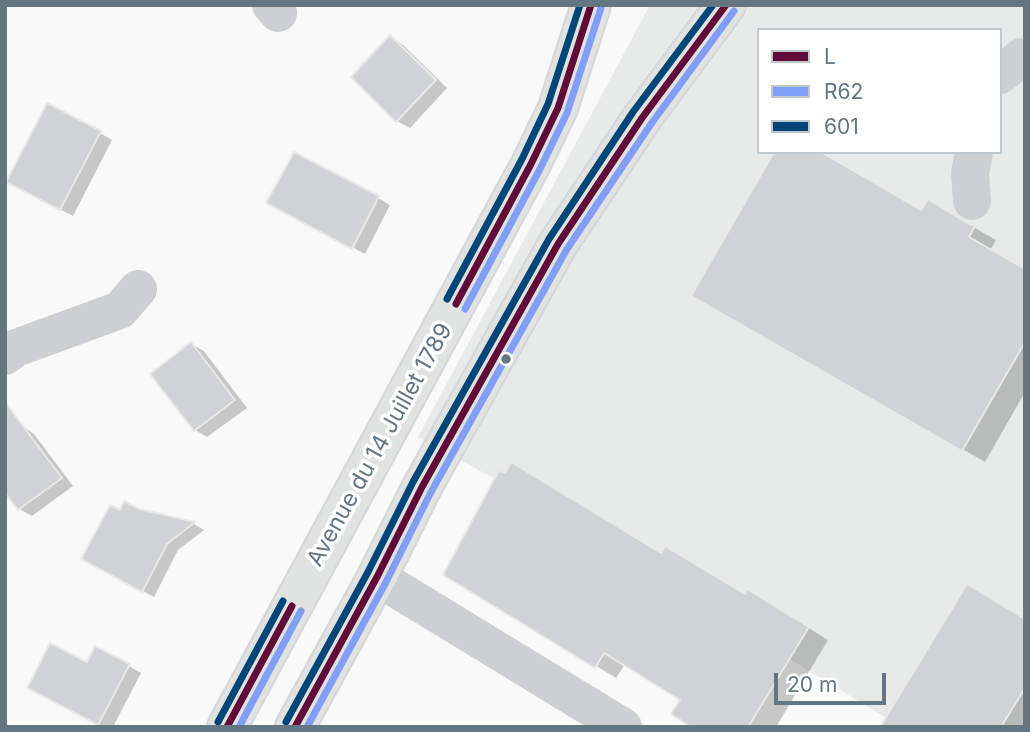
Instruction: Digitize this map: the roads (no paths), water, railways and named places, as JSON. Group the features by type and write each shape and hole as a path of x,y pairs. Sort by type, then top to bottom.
{"main road":[{"name":"Avenue du 14 Juillet 1789","path":"227,727 531,164 558,108 590,5"},
{"path":"295,727 377,577 422,487 558,244 642,118 726,5"}],"street":[{"path":"1002,73 1025,57"},
{"path":"972,201 970,173 974,154"},
{"path":"5,356 16,348 120,310 138,289"},
{"path":"377,577 623,727"}]}
